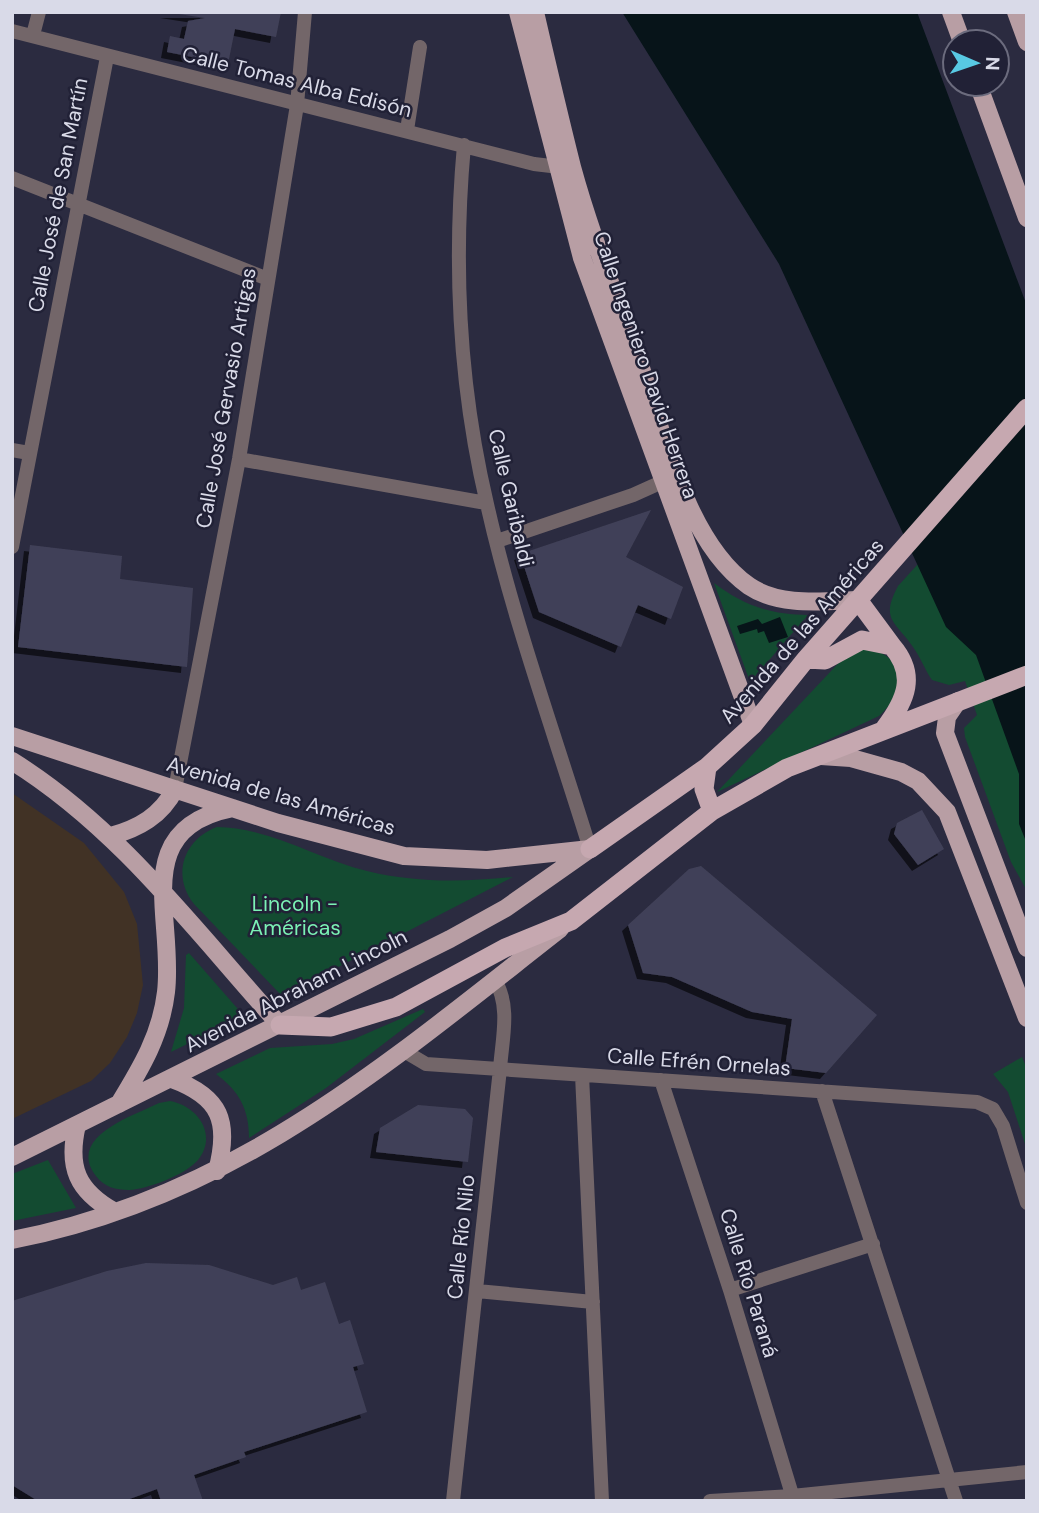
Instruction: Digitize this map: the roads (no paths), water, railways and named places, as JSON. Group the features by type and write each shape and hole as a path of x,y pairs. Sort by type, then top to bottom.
{"highway":[{"name":"Avenida de las Américas","path":"590,849 707,768 753,725 806,659 1027,408"},
{"path":"858,600 904,664 908,689 901,707 884,729"},
{"path":"806,659 825,660 862,640 892,646"},
{"path":"280,1025 331,1027 380,1014 432,989 505,948 571,920 712,811 776,774 817,755 1027,675"},
{"path":"707,768 704,789 712,811"}],"main road":[{"name":"Calle Ingeniero David Herrera","path":"518,12 565,168 670,479 679,527 753,725"},
{"name":"Calle Ingeniero David Herrera","path":"535,12 565,168"},
{"path":"1016,12 1027,42"},
{"path":"983,98 1027,218"},
{"name":"Calle Ingeniero David Herrera","path":"670,479 719,559 750,587 765,594 809,601 858,600"},
{"path":"679,527 696,520"},
{"path":"963,699 947,716 945,733 1025,939"},
{"name":"Avenida de las Américas","path":"12,736 344,843 404,856 487,860 590,849"},
{"path":"817,755 851,758 901,772 935,796 956,830 1027,1018"},
{"path":"12,761 38,778 111,836 280,1025"},
{"path":"111,836 127,832 153,817 168,803 175,789"},
{"path":"119,1104 149,1054 161,1023 168,969 163,895 166,857 180,831 205,814 234,808"},
{"name":"Avenida Abraham Lincoln","path":"12,1157 280,1025 506,908 590,849"},
{"path":"12,1240 116,1212 217,1171 296,1127 404,1051 571,920"},
{"path":"172,1079 201,1092 219,1114 224,1134 217,1171"},
{"path":"77,1125 72,1146 78,1176 97,1202 116,1212"}],"street":[{"path":"33,35 39,12"},
{"name":"Calle José Gervasio Artigas","path":"175,789 239,459 297,105 305,12"},
{"name":"Calle Tomas Alba Edisón","path":"12,31 297,105 565,168"},
{"path":"407,130 420,47"},
{"name":"Calle José de San Martín","path":"12,547 107,57"},
{"name":"Calle Garibaldi","path":"464,145 457,256 458,311 465,380 486,503 590,849"},
{"path":"12,178 268,279"},
{"path":"12,450 29,453"},
{"path":"239,459 486,503"},
{"path":"497,541 670,479"},
{"name":"Calle Río Nilo","path":"453,1501 500,1069 505,1005 495,980"},
{"name":"Calle Efrén Ornelas","path":"404,1051 426,1063 977,1102 993,1109 1003,1126 1027,1203"},
{"path":"582,1075 602,1501"},
{"name":"Calle Río Paraná","path":"662,1080 793,1498"},
{"path":"822,1091 956,1501"},
{"path":"730,1290 873,1244"},
{"path":"477,1291 593,1302"},
{"path":"710,1501 793,1498 1027,1472"}],"park label":[{"name":"Lincoln - Américas","path":"295,916"}]}
